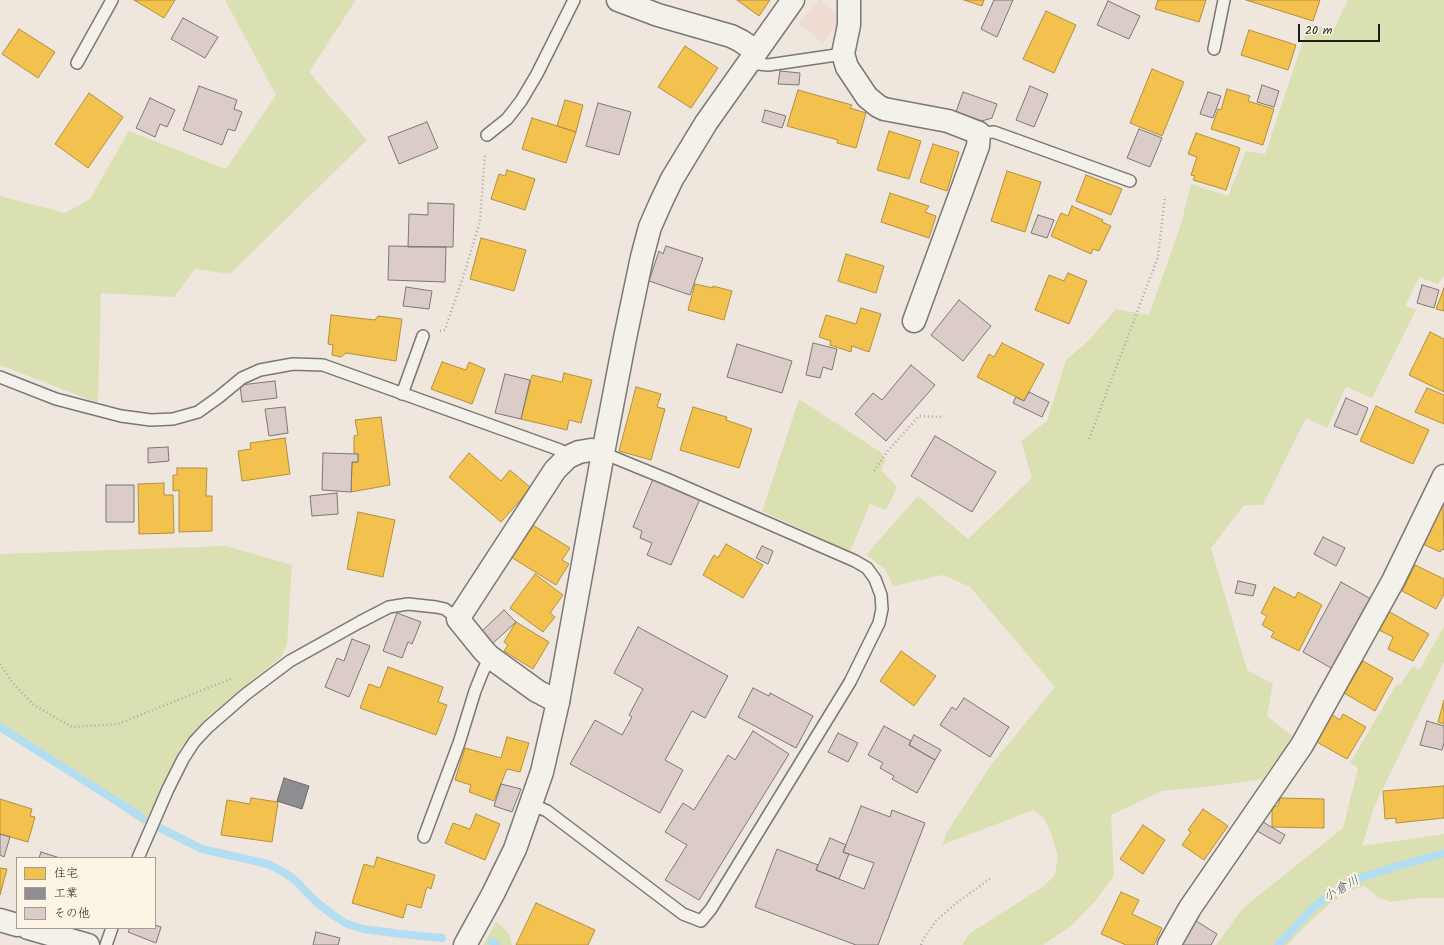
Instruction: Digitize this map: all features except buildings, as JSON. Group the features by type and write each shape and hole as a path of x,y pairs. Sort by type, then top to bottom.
{"street":[{"path":"618,0 658,15 731,36 741,41 752,57"},
{"path":"465,945 493,894 512,855 532,804 542,772 558,702 603,453 642,257 650,227 672,179 706,123 793,0"},
{"path":"850,0 849,25 843,54 847,67 867,97 884,109 948,121 979,133 978,146 914,321"},
{"path":"558,702 538,691 490,657 458,619 555,470 568,457 579,452 591,450 603,453"},
{"path":"1169,945 1190,908 1302,745 1393,581 1444,476"},
{"path":"0,920 16,925"},
{"path":"32,929 88,945"}],"lane":[{"path":"77,64 112,0"},
{"path":"487,135 507,119 521,101 537,74 574,0"},
{"path":"1214,49 1224,0"},
{"path":"752,57 768,65 843,54"},
{"path":"979,133 994,132 1130,181"},
{"path":"402,394 423,336"},
{"path":"0,376 56,399 121,416 151,420 173,419 198,412 242,378 260,370 293,364 323,365 560,450 568,457"},
{"path":"532,804 547,811 683,914 701,921 711,908 850,682 879,623 882,609 881,595 875,579 867,568 669,480 603,453"},
{"path":"138,857 168,789 190,747 208,727 246,694 290,661 353,625 390,607 408,604 436,607 445,609 458,619"},
{"path":"424,836 459,744 475,691 490,657"},
{"path":"106,945 112,929"}],"path":[{"path":"423,336 445,330 466,268 480,221 487,135"},
{"path":"1089,439 1158,257 1164,196"},
{"path":"874,471 887,452 919,416 943,417"},
{"path":"0,664 12,682 34,705 72,726 118,724 236,676"},
{"path":"921,945 925,936 937,920 955,904 991,878"}],"shaded area":[{"path":"819,0 837,13 839,23 823,43 799,24"}],"green space":[{"path":"225,0 356,0 309,72 367,140 230,274 195,269 174,297 101,293 98,403 0,365 0,196 65,213 90,199 129,131 226,169 276,95"},
{"path":"1348,0 1444,0 1444,276 1438,284 1419,277 1405,306 1416,310 1372,398 1346,387 1327,428 1306,418 1263,505 1244,505 1211,548 1247,670 1273,684 1267,716 1294,737 1262,779 1162,791 1111,815 1114,875 1098,898 1072,925 1043,945 962,945 969,934 1044,886 1055,875 1058,857 1052,836 1044,818 1033,810 942,845 947,832 991,765 1055,687 970,587 943,575 893,586 885,569 866,555 918,496 968,539 1032,478 1021,441 1047,421 1066,360 1087,342 1116,309 1149,315 1181,224 1191,184 1228,196 1246,151 1265,154 1309,23 1333,31"},
{"path":"799,399 882,453 885,460 881,470 897,487 886,510 870,504 850,552 762,511"},
{"path":"226,546 292,565 287,645 281,657 206,718 181,747 144,825 0,723 0,554"},
{"path":"1444,626 1444,662 1374,807 1362,846 1444,834 1444,898 1418,898 1391,902 1379,898 1364,886 1354,889 1331,903 1306,925 1287,945 1216,945 1243,908 1343,828 1358,768 1350,763 1396,685 1401,684 1412,667 1420,669"},
{"path":"496,922 503,927 510,936 512,945 483,945"}],"waterway":[{"path":"0,727 143,818"},
{"path":"158,827 202,849 268,864 295,880 315,901 345,923 363,929 442,938"},
{"name":"小倉川","path":"1278,945 1316,905 1357,879 1444,853"},
{"path":"492,942 496,945"}]}
